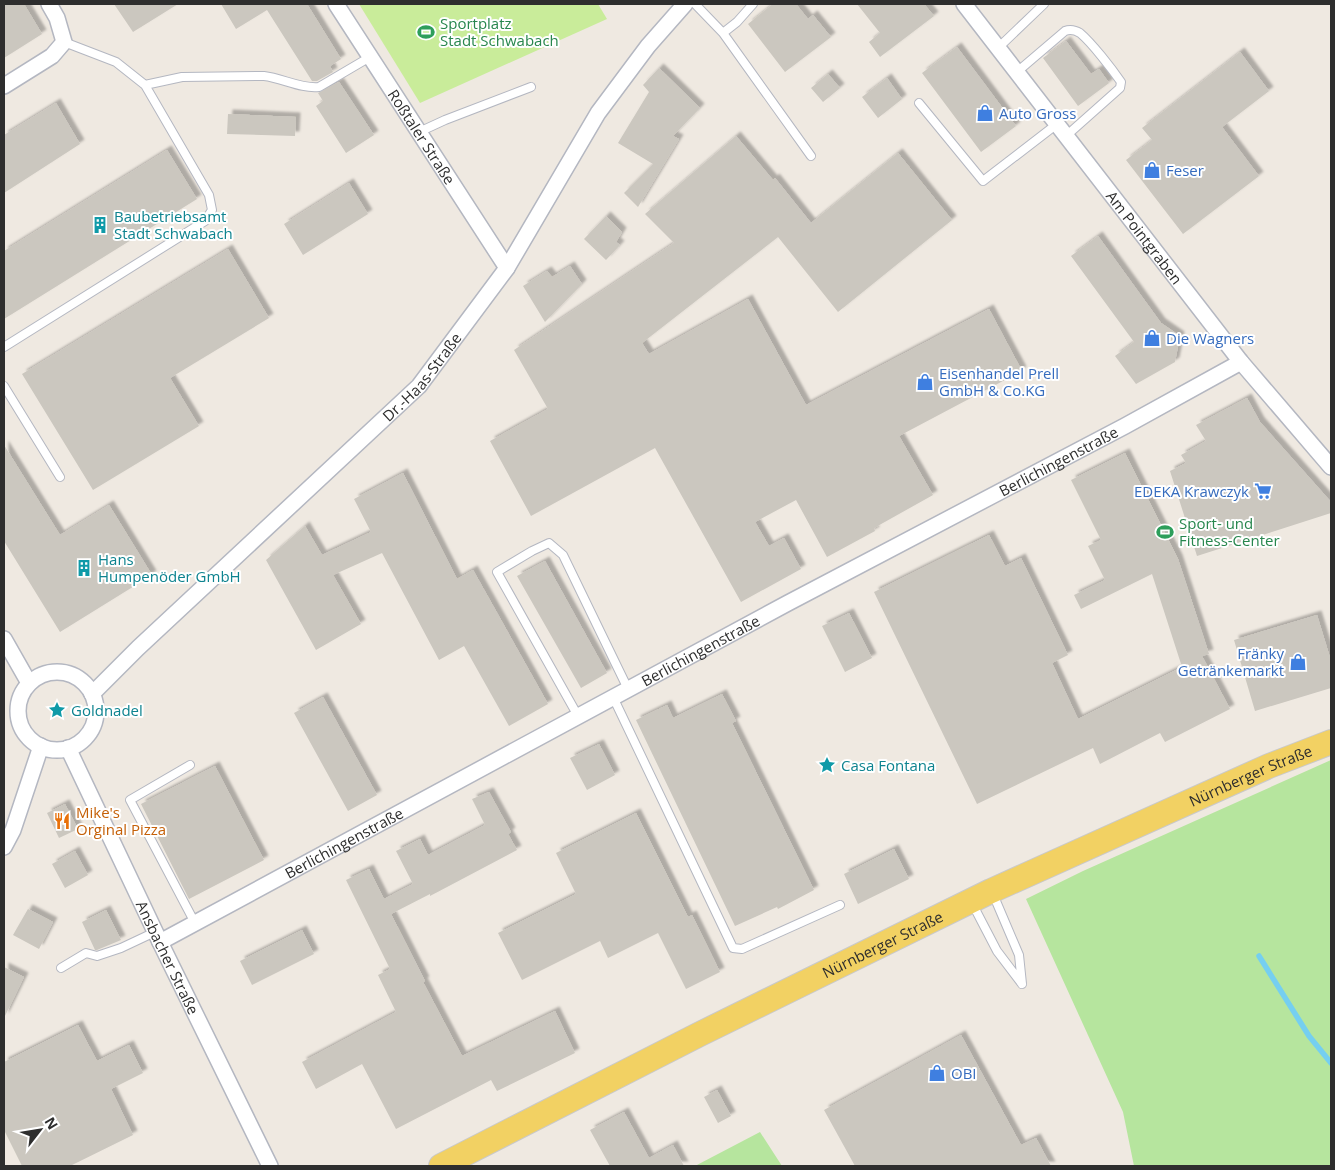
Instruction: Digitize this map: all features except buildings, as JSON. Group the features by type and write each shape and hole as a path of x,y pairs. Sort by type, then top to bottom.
{"main road":[{"name":"Nürnberger Straße","path":"441,1166 700,1034 981,896 1269,766 1331,742"}],"street":[{"path":"4,86 52,56 64,42 57,18 49,4"},
{"name":"Roßtaler Straße","path":"336,4 507,268"},
{"name":"Dr.-Haas-Straße","path":"92,694 138,648 419,386 507,268 598,113 648,46 685,4"},
{"name":"Am Pointgraben","path":"964,4 1241,362 1331,467"},
{"name":"Berlichingenstraße","path":"157,937 195,923 796,598 1125,426 1241,362"},
{"path":"4,638 29,683"},
{"path":"51,672 63,672 75,676 85,684 92,694 96,716 86,737 78,744 59,750 41,746 30,740 23,730 18,718 18,705 22,693 29,683 39,676 51,672"},
{"path":"4,847 13,830 41,746"},
{"name":"Ansbacher Straße","path":"68,748 157,937 270,1166"}],"lane":[{"path":"695,4 723,33 811,156"},
{"path":"723,33 737,22 753,4"},
{"path":"998,48 1044,4"},
{"path":"919,103 983,181 1062,130 1120,88 1121,82 1078,32 1070,29 1065,31 1017,72"},
{"path":"4,347 205,221 212,210 209,196 145,85 116,62 64,42"},
{"path":"145,85 182,77 264,76 311,88 319,87 370,57"},
{"path":"419,132 444,120 531,87"},
{"path":"4,386 60,477"},
{"path":"578,716 496,572 532,551 549,544 563,555 628,689"},
{"path":"613,697 733,948 742,949 840,905"},
{"path":"190,765 130,800 195,923"},
{"path":"981,896 1019,955 1022,984 997,951 981,896"},
{"path":"61,968 86,954 97,956 157,937"}],"green space":[{"path":"359,4 598,4 607,19 420,103"},
{"path":"1331,760 1331,1166 1134,1166 1123,1112 1026,899 1083,871"},
{"path":"760,1132 782,1166 695,1166"}],"waterway":[{"path":"1259,956 1309,1036 1331,1063"}],"place":[{"name":"Sportplatz Stadt Schwabach","path":"426,32"},
{"name":"Auto Gross","path":"985,113"},
{"name":"Feser","path":"1152,170"},
{"name":"Baubetriebsamt Stadt Schwabach","path":"100,225"},
{"name":"Die Wagners","path":"1152,338"},
{"name":"Eisenhandel Prell GmbH & Co.KG","path":"925,382"},
{"name":"EDEKA Krawczyk","path":"1263,491"},
{"name":"Sport- und Fitness-Center","path":"1165,532"},
{"name":"Hans Humpenöder GmbH","path":"84,568"},
{"name":"Fränky Getränkemarkt","path":"1298,662"},
{"name":"Goldnadel","path":"57,710"},
{"name":"Casa Fontana","path":"827,765"},
{"name":"Mike's Orginal Pizza","path":"62,821"},
{"name":"OBI","path":"937,1073"}]}
